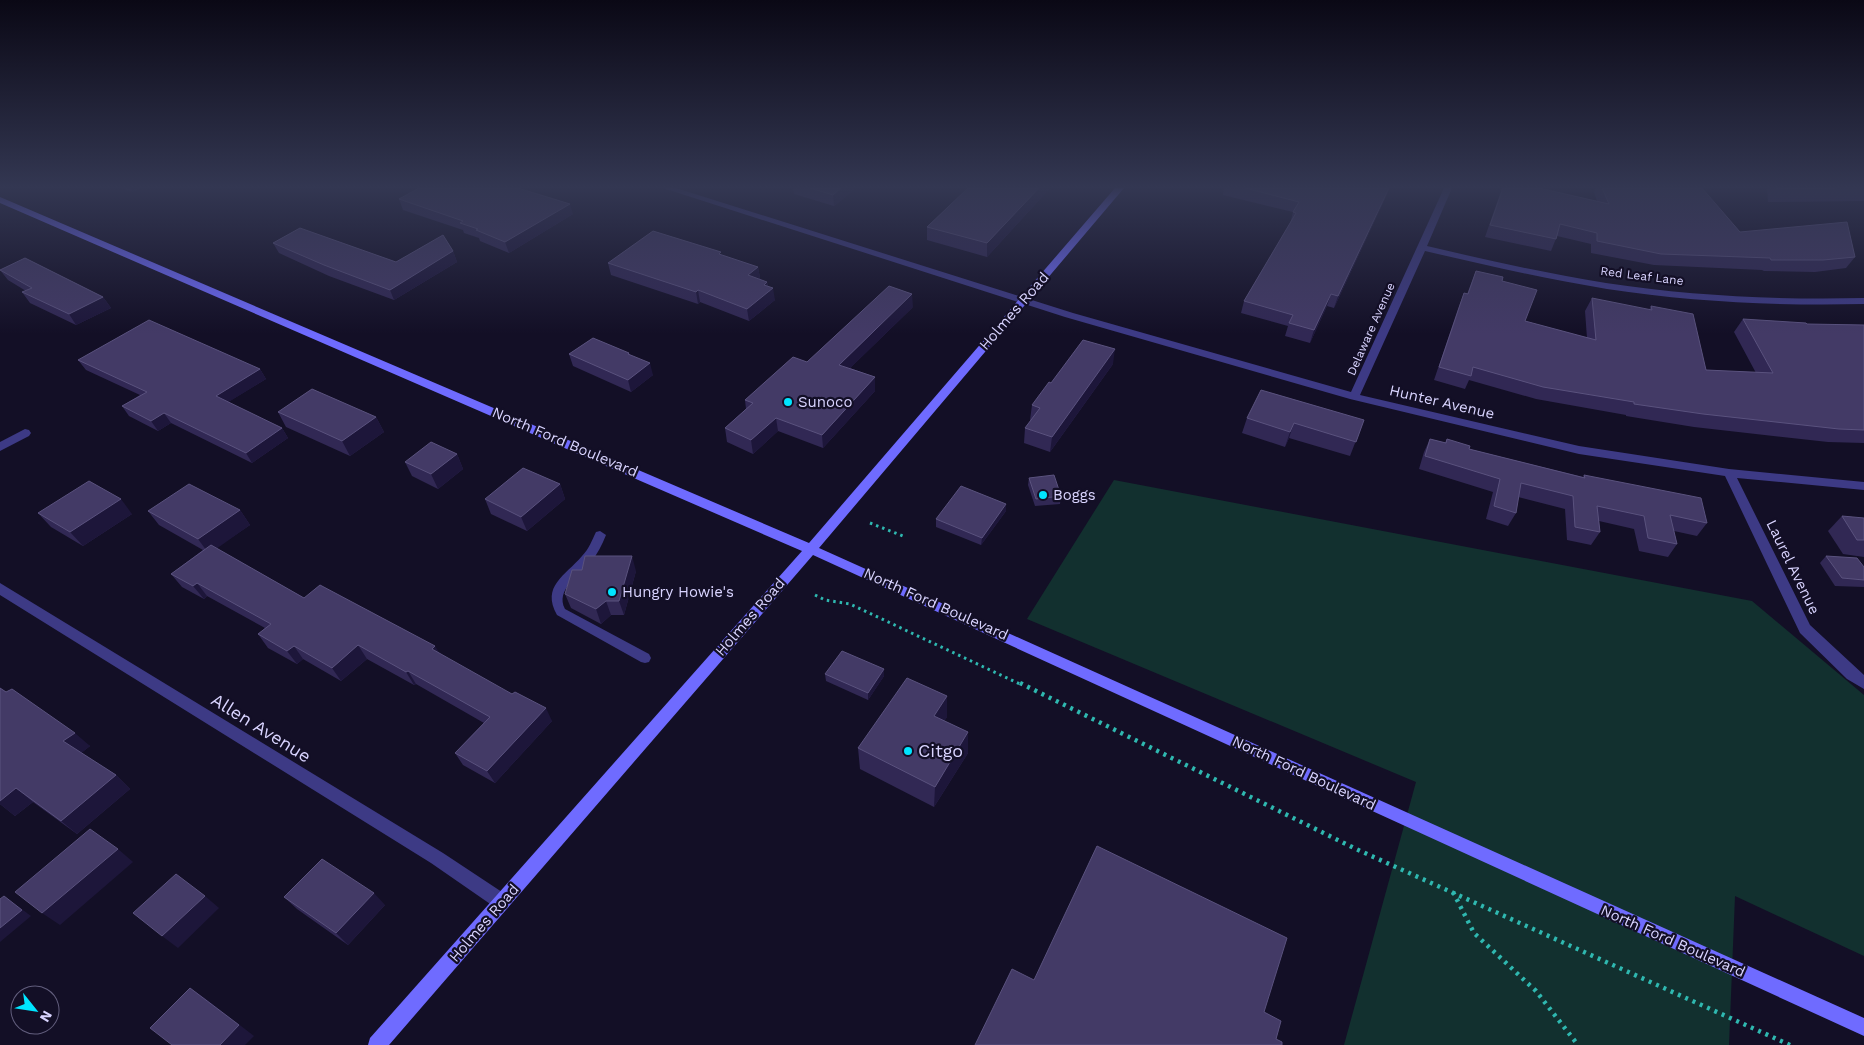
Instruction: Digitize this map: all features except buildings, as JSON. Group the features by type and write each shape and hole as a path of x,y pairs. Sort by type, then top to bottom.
{"main road":[{"name":"North Ford Boulevard","path":"86,237 810,548 1864,1027"},
{"name":"Holmes Road","path":"377,1045 810,548 1078,237"}],"street":[{"name":"Hunter Avenue","path":"824,237 1024,299 1069,315 1354,397 1579,450 1729,473 1864,486"},
{"name":"Delaware Avenue","path":"1354,397 1426,237"},
{"name":"Red Leaf Lane","path":"1421,248 1513,269 1608,286 1740,299 1864,301"},
{"path":"0,448 25,433"},
{"name":"Laurel Avenue","path":"1729,473 1805,629 1852,675 1864,684"},
{"name":"Allen Avenue","path":"0,588 428,853 502,902"}],"lane":[{"path":"600,535 596,546 588,558 563,582 555,600 557,607 561,612 645,658"}],"path":[{"path":"870,523 902,536"},
{"path":"815,595 825,600 850,604 999,674 1356,849 1453,891 1790,1045"},
{"path":"1453,891 1474,933 1536,991 1578,1045"}],"green space":[{"path":"1114,480 1752,601 1864,695 1864,956 1735,896 1729,1045 1344,1045 1416,782 1027,619"}],"place":[{"name":"Sunoco","path":"788,402"},
{"name":"Boggs","path":"1043,495"},
{"name":"Hungry Howie's","path":"612,592"},
{"name":"Citgo","path":"908,751"}]}
